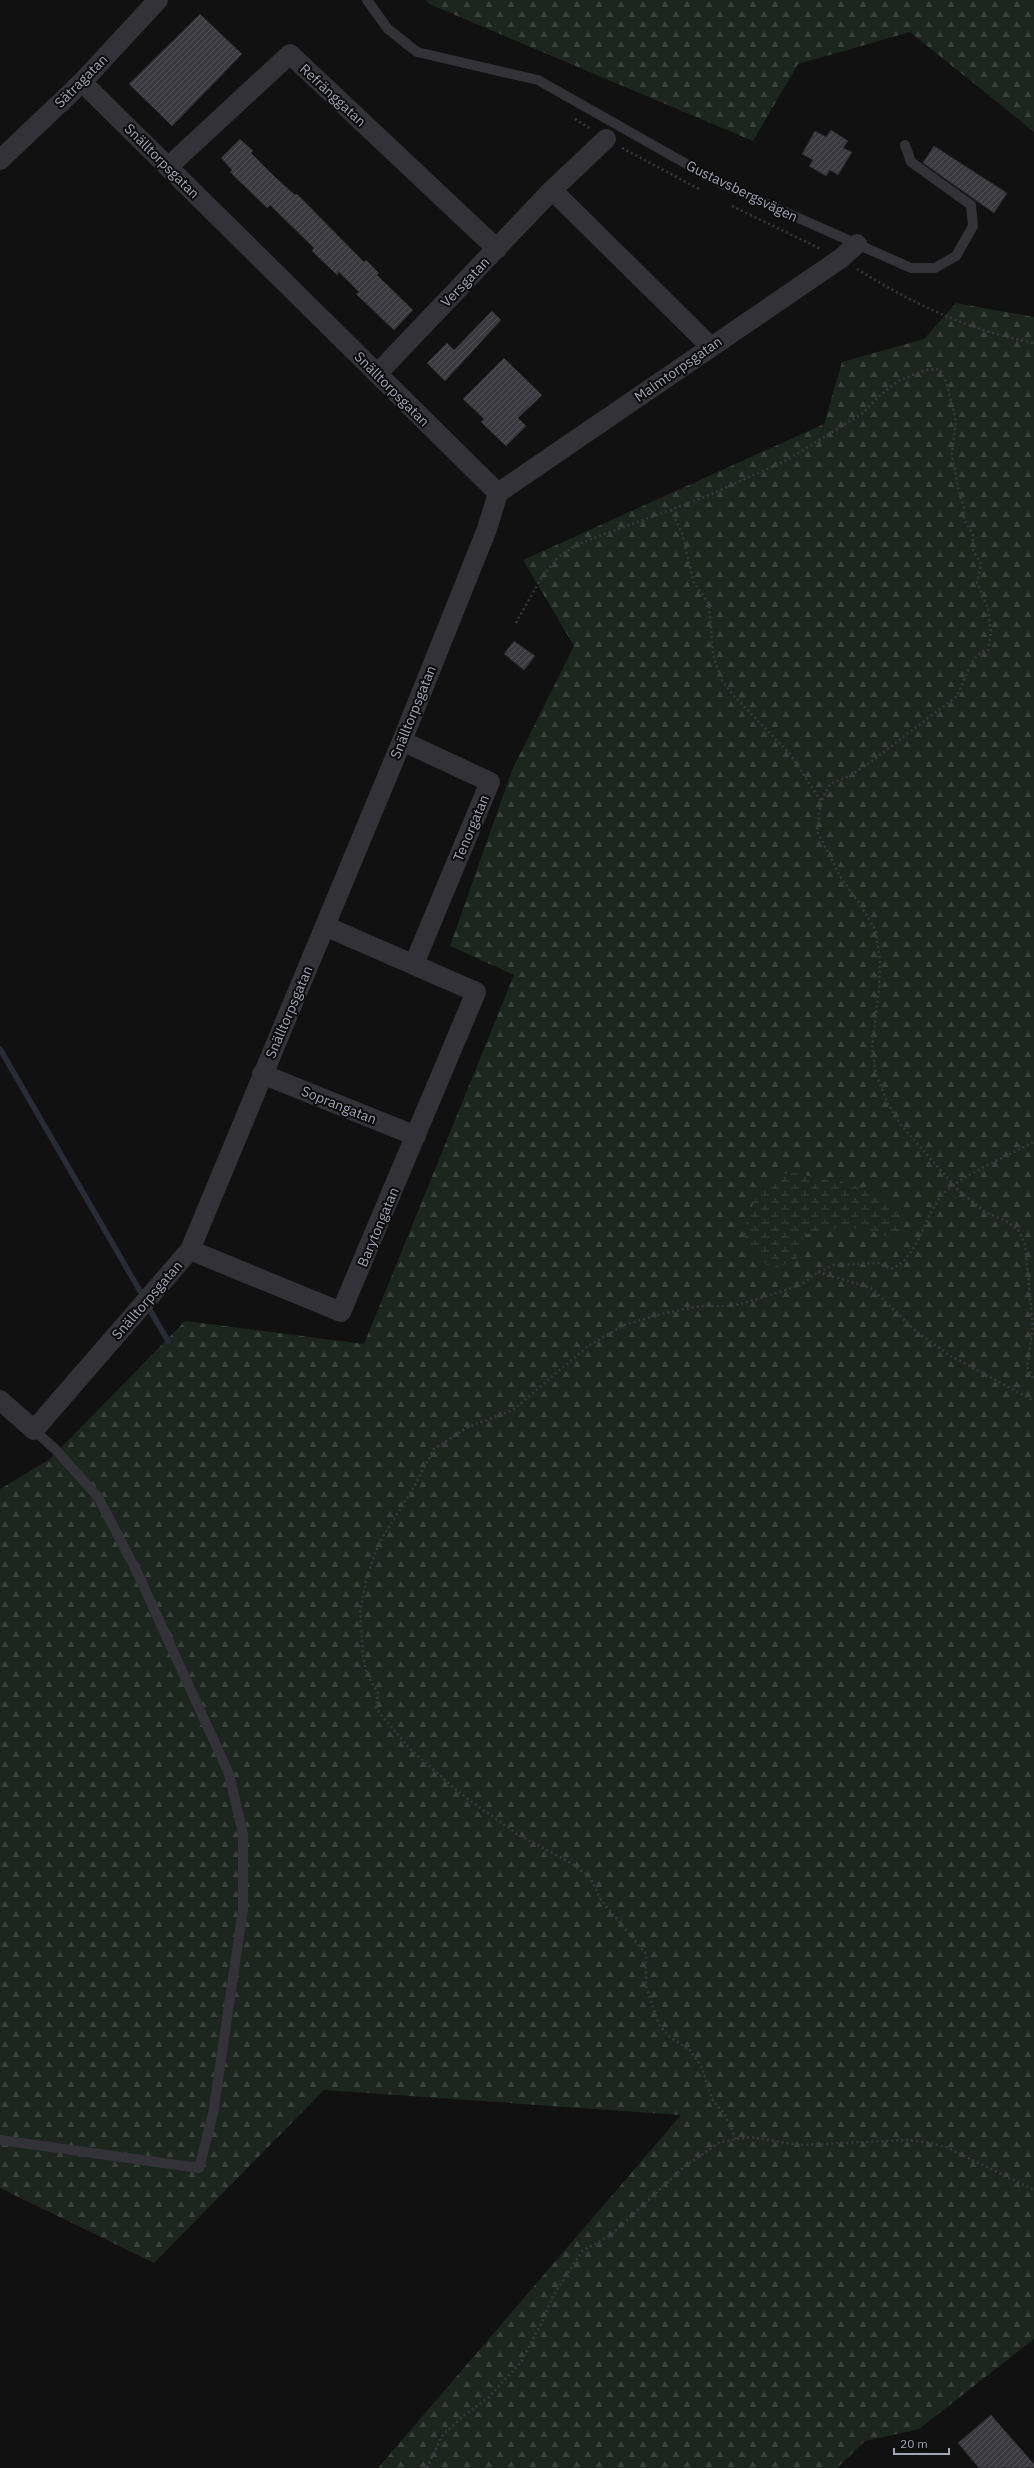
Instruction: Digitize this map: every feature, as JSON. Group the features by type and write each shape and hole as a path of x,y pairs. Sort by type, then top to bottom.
{"street":[{"name":"Sätragatan","path":"0,160 82,82 158,0"},
{"name":"Refränggatan","path":"168,167 290,54 497,249"},
{"name":"Snälltorpsgatan","path":"34,1430 190,1250 262,1074 402,741 487,529 498,493 82,82"},
{"name":"Versgatan","path":"377,374 552,190 606,139"},
{"path":"552,190 711,347"},
{"name":"Malmtorpsgatan","path":"498,493 840,259 857,244"},
{"name":"Tenorgatan","path":"402,741 490,782 414,964"},
{"path":"325,926 414,964"},
{"name":"Barytongatan","path":"190,1250 342,1312 476,992 414,964"},
{"name":"Soprangatan","path":"262,1074 416,1136"},
{"path":"0,1400 34,1430"}],"lane":[{"name":"Gustavsbergsvägen","path":"368,0 388,29 417,52 538,80 720,183 911,268 935,268 956,256 973,226 971,205 911,162 905,145"},
{"path":"0,2140 199,2168 213,2114 243,1909 244,1834 229,1774 138,1574 98,1497 56,1450 34,1430"}],"path":[{"path":"516,623 540,580 558,557 578,544 671,510 745,480 786,460 863,413 877,398 898,382 925,370 938,369 946,381 956,421 952,454 959,493 964,507 964,519 973,535 973,550 981,564 977,582 988,609 991,632 988,650 981,652 972,662 956,696 872,761 851,775 830,784 821,801 817,831 841,878 859,903 876,931 880,960 879,989 872,1047 876,1074 888,1104 901,1125 954,1185 985,1212 1006,1221 1018,1230 1025,1244 1033,1327 1027,1367 1034,1380"},
{"path":"671,510 682,533 694,583 709,604 713,655 721,678 733,695 790,754 821,801"},
{"path":"736,2139 724,2113 713,2102 701,2066 689,2049 671,2038 659,2025 646,1986 646,1954 600,1900 590,1877 571,1862 517,1834 460,1793 412,1751 376,1709 378,1693 367,1675 360,1612 367,1576 379,1543 414,1487 434,1449 468,1427 514,1410 588,1346 624,1325 665,1313 700,1306 733,1306 801,1285 818,1272 841,1264 879,1263 891,1269 898,1266 910,1255 932,1207 954,1185 1034,1142"},
{"path":"818,1272 871,1288 918,1333 949,1355 1034,1402"},
{"path":"427,2468 442,2436 462,2417 489,2397 521,2362 544,2318 553,2296 582,2251 611,2235 684,2168 720,2142 750,2137 799,2145 908,2140 930,2143 946,2147 1034,2190"}],"green space":[{"path":"426,0 1034,0 1034,132 910,32 798,64 753,141 429,4"},
{"path":"956,303 1034,317 1034,2339 919,2429 865,2441 837,2468 378,2468 681,2115 324,2090 154,2263 0,2188 0,1489 50,1459 185,1321 364,1344 514,975 450,946 512,770 574,646 523,560 824,424 842,362 924,339"},
{"path":"790,1172 874,1190 895,1209 903,1228 899,1238 866,1230 850,1228 834,1229 803,1235 796,1261 770,1268 750,1248 743,1231 758,1194 770,1182"}],"building":[{"path":"200,14 242,54 172,126 129,84"},
{"path":"831,130 848,141 843,148 852,152 838,175 830,170 826,176 809,166 813,160 802,154 815,131 826,137"},
{"path":"240,139 253,151 251,153 275,177 295,195 297,194 364,262 366,260 379,273 377,275 413,310 394,330 356,294 359,292 339,272 337,275 312,251 314,248 270,205 267,208 230,172 232,170 221,158"},
{"path":"934,146 1007,193 994,213 923,163"},
{"path":"492,311 501,320 445,381 427,363 447,343 454,350"},
{"path":"504,358 542,395 518,418 526,426 506,446 481,422 484,419 463,399"},
{"path":"514,641 535,656 524,670 504,654"},
{"path":"991,2415 1034,2464 1034,2468 979,2468 958,2443"}],"waterway":[{"path":"0,1049 140,1291"},
{"path":"147,1305 168,1341"}]}
